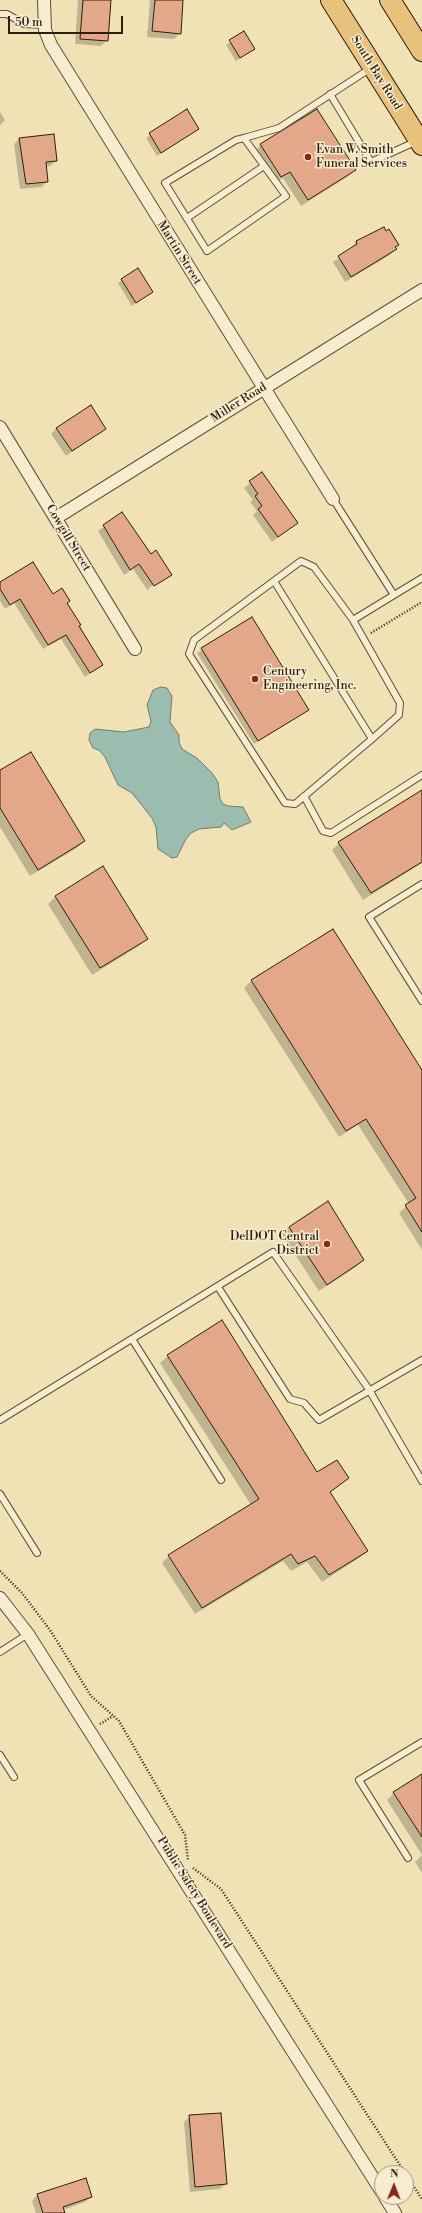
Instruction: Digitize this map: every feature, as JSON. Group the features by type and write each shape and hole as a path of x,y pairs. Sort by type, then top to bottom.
{"highway":[{"path":"315,0 353,36"},
{"name":"South Bay Road","path":"331,0 420,143"},
{"path":"390,0 422,51"}],"street":[{"name":"Martin Street","path":"44,0 44,25 51,45 333,500"},
{"name":"Miller Road","path":"56,518 422,290"},
{"name":"Cowgill Street","path":"0,427 135,649"},
{"name":"Public Safety Boulevard","path":"0,1598 28,1634 176,1864 374,2179"}],"lane":[{"path":"0,14 7,14 24,24 44,25"},
{"path":"244,138 286,196 207,252 165,183 236,140 279,128 373,67"},
{"path":"330,94 371,162 420,143"},
{"path":"187,218 264,166"},
{"path":"333,500 394,595"},
{"path":"302,561 314,567 354,620 400,703 399,715 295,804 285,803 189,654 194,640 302,561"},
{"path":"354,620 422,578"},
{"path":"274,581 372,739"},
{"path":"304,796 323,831 331,833 422,775"},
{"path":"422,884 369,917 422,1001"},
{"path":"0,1420 274,1252 369,1390 422,1481"},
{"path":"218,1287 290,1399 304,1403 319,1420 422,1360"},
{"path":"132,1339 221,1480"},
{"path":"0,1494 37,1553"},
{"path":"0,1652 28,1634"},
{"path":"408,1858 360,1780 422,1742"},
{"path":"0,1755 14,1777"}],"path":[{"path":"369,635 422,602"},
{"path":"0,1571 22,1593 50,1630 91,1696 119,1722 185,1835 188,1864 221,1889 399,2165"},
{"path":"98,1726 113,1716"},
{"path":"414,2187 422,2199"}],"shaded area":[{"path":"161,687 167,688 172,696 170,722 179,735 179,742 182,749 197,758 212,773 218,782 220,799 223,804 228,806 243,807 251,822 232,830 224,823 221,827 199,829 191,833 186,839 177,857 172,858 158,849 156,827 152,818 132,793 118,785 105,757 99,750 93,748 89,740 90,733 95,729 124,732 149,727 151,721 147,705 153,690"}],"building":[{"path":"83,0 111,0 108,41 80,39"},
{"path":"155,0 183,0 181,34 152,31"},
{"path":"244,31 255,49 240,58 229,40"},
{"path":"187,109 199,129 161,153 149,133"},
{"name":"Evan W. Smith Funeral Services","path":"317,109 356,170 308,200 290,172 281,177 260,144"},
{"path":"54,134 57,161 46,162 48,182 26,184 19,138"},
{"path":"384,227 386,231 389,229 399,245 395,247 397,249 351,277 338,256 357,244 356,241"},
{"path":"138,268 153,292 136,303 121,279"},
{"path":"91,405 106,429 72,451 56,428"},
{"path":"262,472 298,523 278,537 258,509 262,506 255,496 258,494 249,481"},
{"path":"122,512 151,554 156,550 172,575 154,586 139,564 130,570 103,525"},
{"path":"33,562 53,594 62,588 70,601 67,603 81,625 79,626 103,665 90,673 66,635 48,645 20,599 10,605 0,589 0,582"},
{"name":"Century Engineering, Inc.","path":"252,617 309,710 258,741 201,648"},
{"path":"31,752 85,841 38,870 0,808 0,770"},
{"path":"422,790 422,862 371,893 338,842"},
{"path":"103,866 148,939 100,968 55,896"},
{"path":"333,929 422,1070 422,1232 405,1205 416,1198 366,1119 346,1131 251,980"},
{"name":"DelDOT Central District","path":"328,1201 364,1260 327,1285 289,1227"},
{"path":"222,1320 317,1472 337,1460 349,1478 330,1492 368,1551 329,1575 315,1556 298,1564 291,1554 202,1608 168,1555 259,1499 167,1355"},
{"path":"422,1774 422,1837 393,1792"},
{"path":"221,2113 227,2184 195,2187 189,2115"},
{"path":"86,2178 92,2197 63,2207 65,2213 43,2213 37,2194"}],"place":[{"name":"Evan W. Smith Funeral Services","path":"308,157"},
{"name":"Century Engineering, Inc.","path":"255,679"},
{"name":"DelDOT Central District","path":"327,1244"}]}
